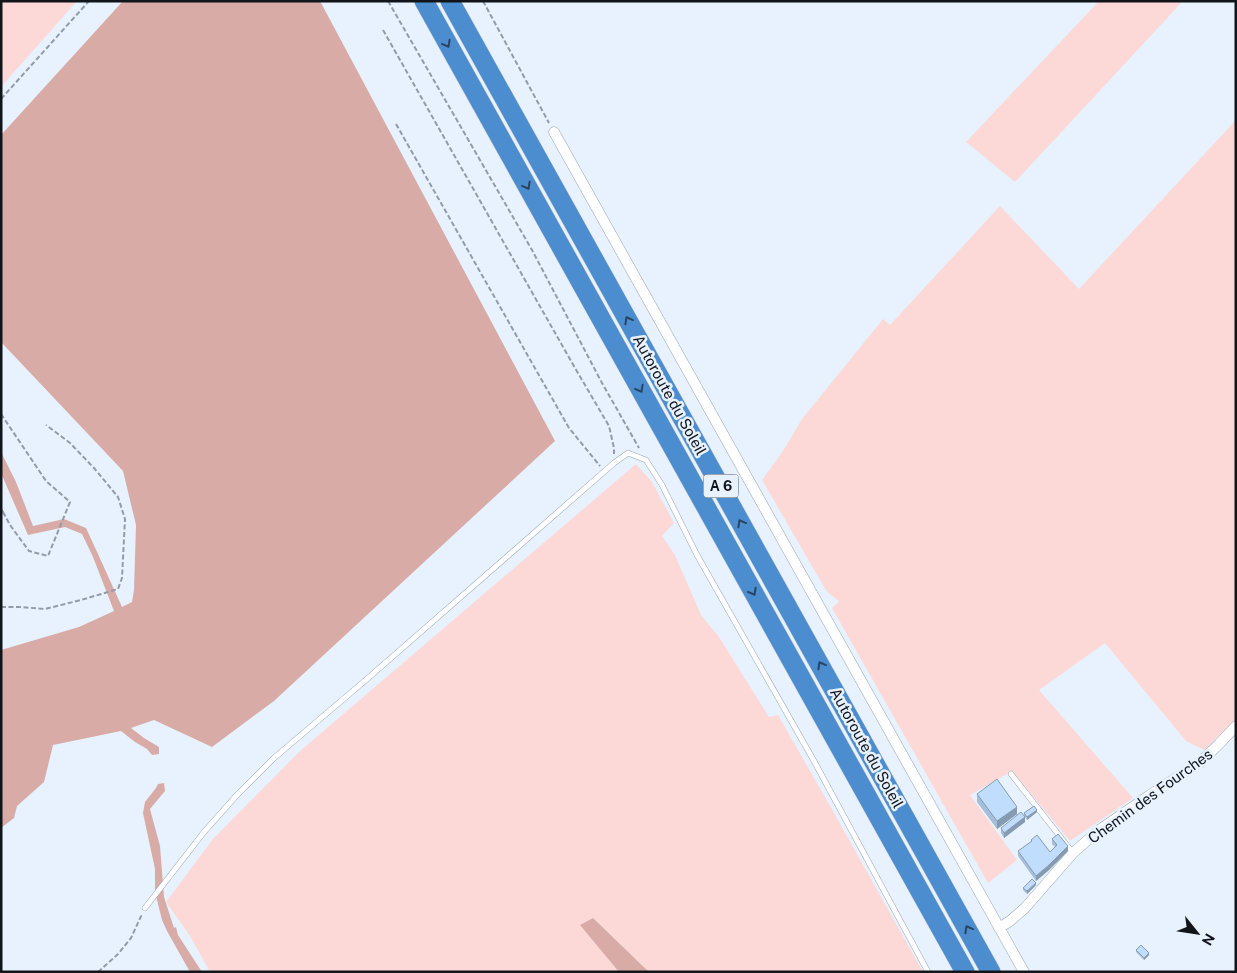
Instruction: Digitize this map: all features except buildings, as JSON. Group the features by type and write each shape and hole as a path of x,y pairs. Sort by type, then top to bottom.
{"highway":[{"name":"Autoroute du Soleil","path":"424,1 965,972"},
{"name":"Autoroute du Soleil","path":"450,1 992,972"}],"street":[{"path":"554,132 1004,925 1024,972"},
{"name":"Chemin des Fourches","path":"1004,925 1025,908 1073,853 1099,830 1198,763 1220,744 1236,726"}],"lane":[{"path":"145,908 204,832 237,794 274,758 375,673 605,471 628,453 646,460 662,485 698,555 814,761 928,972"},
{"path":"1011,774 1073,853"}],"path":[{"path":"1,99 89,1"},
{"path":"388,1 532,250 646,460"},
{"path":"483,1 554,132"},
{"path":"383,30 609,426 614,448 614,464"},
{"path":"396,124 569,428 605,471"},
{"path":"1,414 46,481 70,502 48,556 29,552 1,509"},
{"path":"1,607 45,609 118,589 122,578 125,519 118,497 70,443 46,425"},
{"path":"98,972 118,954 131,938 145,908"}],"shaded area":[{"path":"1,1 77,1 1,87"},
{"path":"123,1 320,1 555,441 274,701 212,747 154,720 131,728 159,747 159,754 152,755 147,749 121,731 53,745 44,782 17,806 14,818 1,828 1,650 79,627 114,611 82,534 65,527 28,535 1,473 1,452 16,482 33,526 64,519 86,528 122,607 132,602 136,525 123,471 1,342 1,135"},
{"path":"1099,1 1183,1 1015,182 966,142"},
{"path":"1236,120 1236,719 1204,750 1186,741 1105,643 1039,690 1133,798 1070,841 1012,771 970,795 1017,860 988,883 832,608 839,601 827,592 762,480 783,451 802,419 883,319 890,325 1000,206 1079,289"},
{"path":"636,464 652,482 674,523 662,536 675,555 701,615 719,637 769,717 778,715 923,972 649,972 593,918 581,925 619,972 210,972 190,936 166,902 213,839 300,751"},
{"path":"164,783 165,791 150,809 160,846 164,897 174,928 176,927 178,935 202,972 190,972 162,920 155,892 155,869 143,813 145,802 158,784"},
{"path":"593,918 649,972 619,972 580,925"}]}
